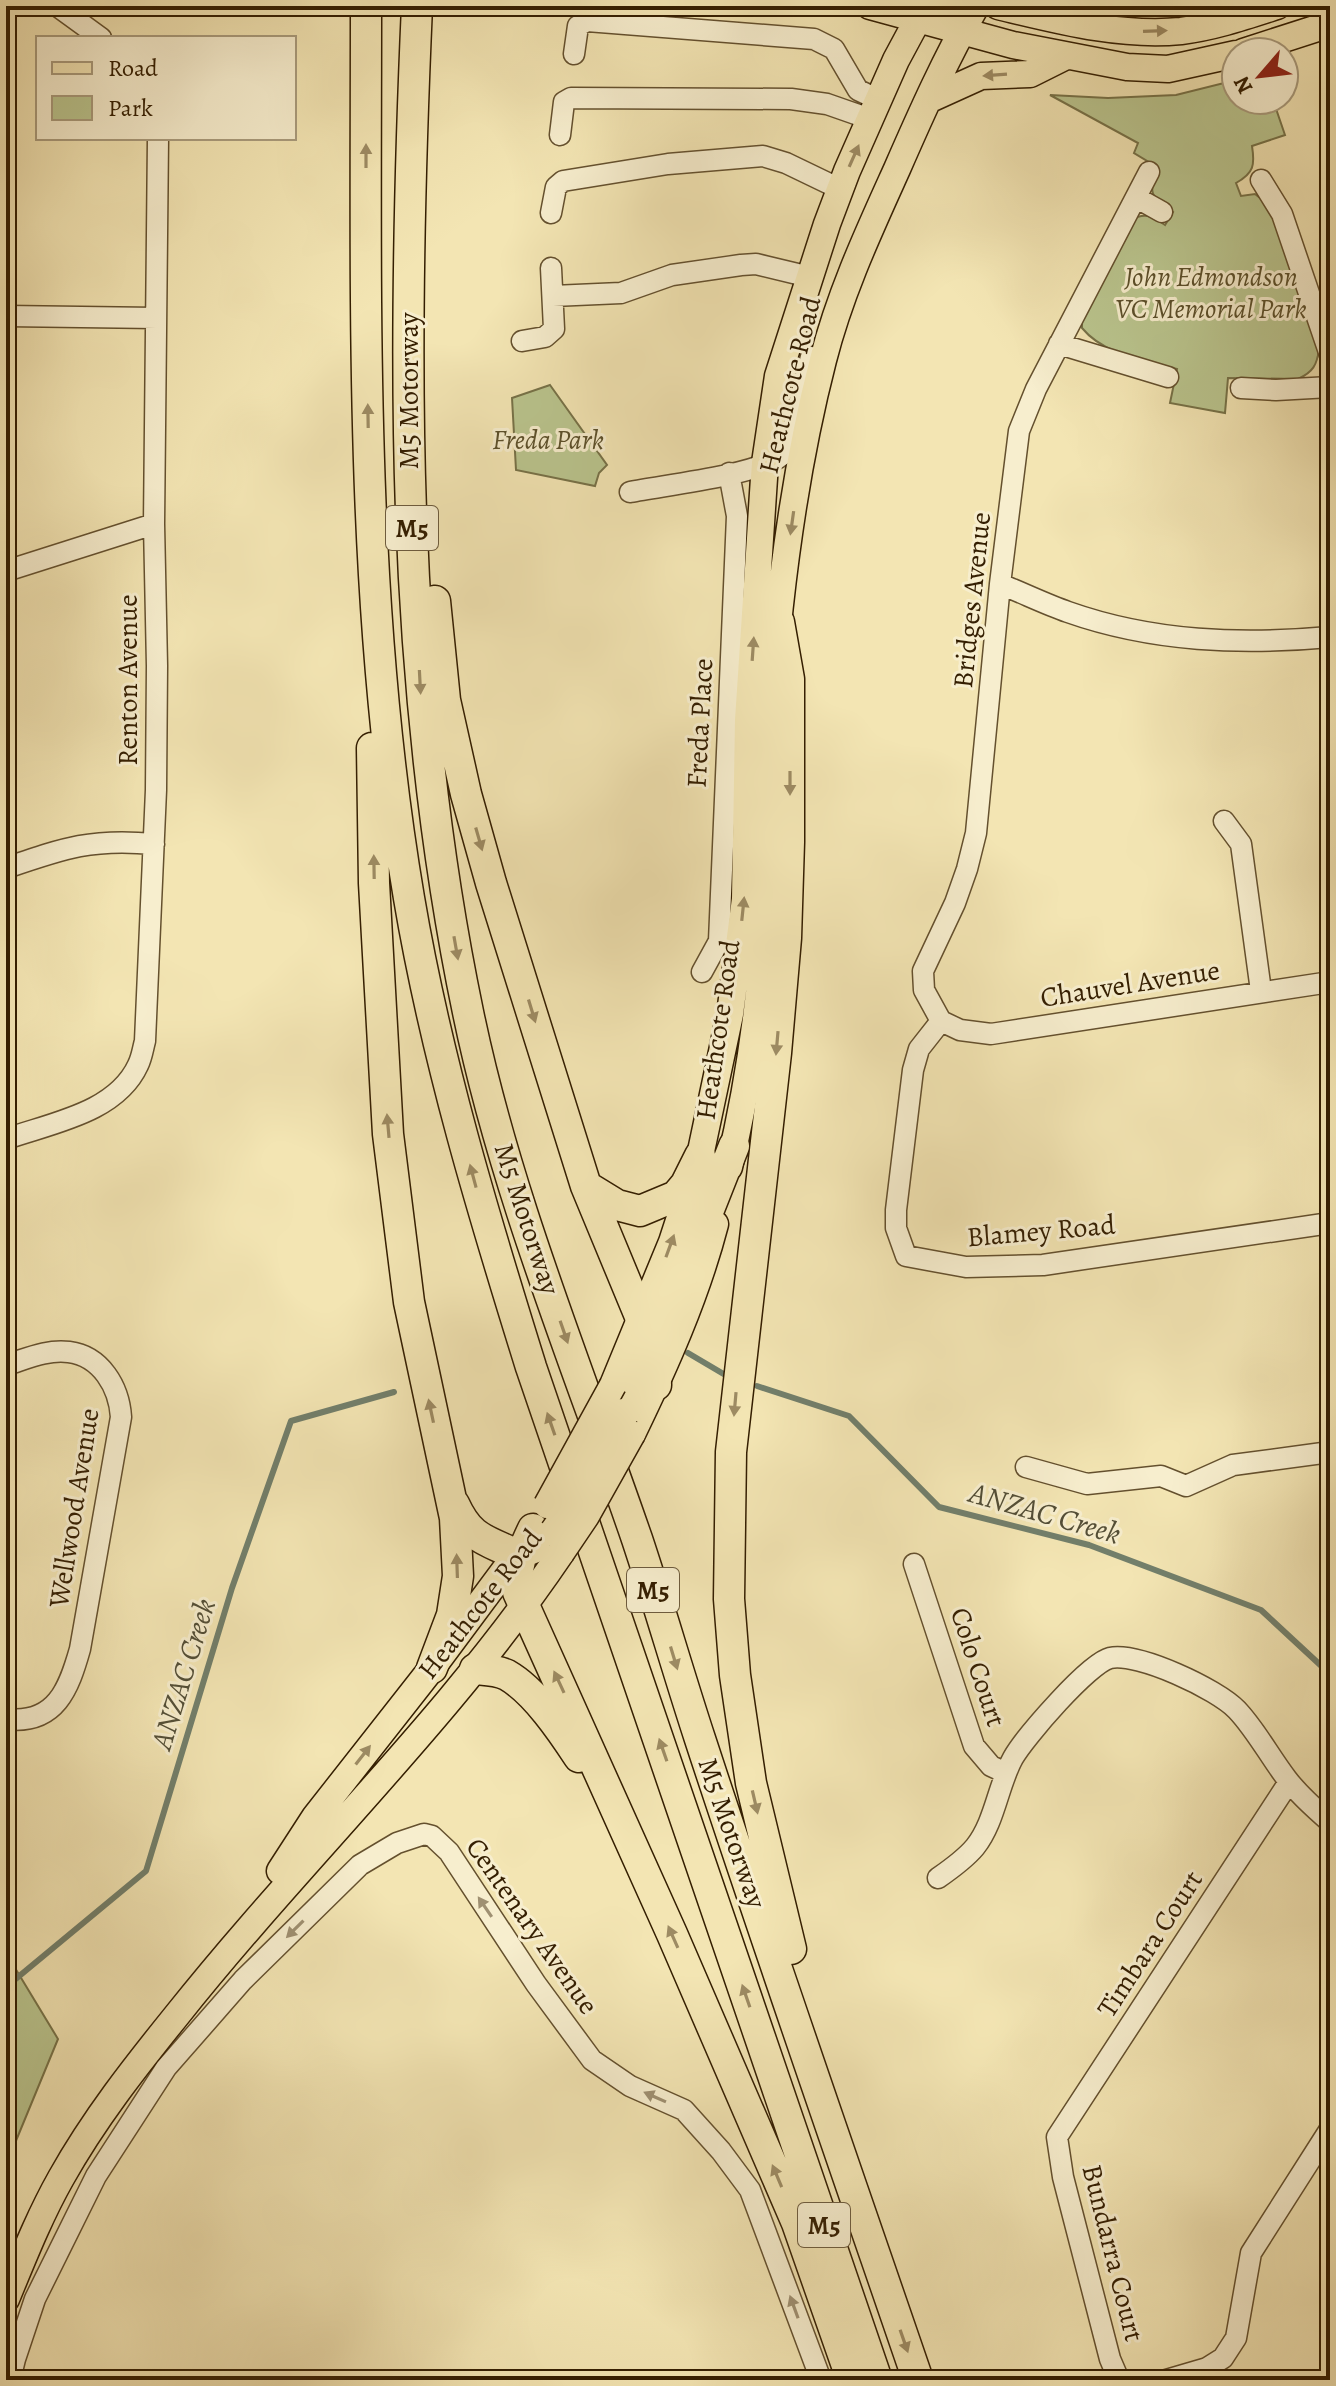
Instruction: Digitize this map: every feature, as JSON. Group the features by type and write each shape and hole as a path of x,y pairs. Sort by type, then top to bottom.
{"highway":[{"name":"M5 Motorway","path":"366,6 369,494 388,743 409,899 445,1073 531,1367 877,2380"},
{"name":"M5 Motorway","path":"417,6 409,184 408,463 422,714 443,871 469,1016 512,1181 639,1546 700,1740 918,2380"},
{"path":"409,184 424,311 427,511 445,700 466,794 491,883 586,1186 653,1348 656,1385"},
{"path":"369,494 374,883 388,1134 409,1302 455,1518 458,1576 452,1615 432,1668"},
{"path":"779,622 789,679 786,938 731,1452 729,1599 742,1733 757,1812 781,1912 891,2301"},
{"path":"734,1146 653,1348 628,1424 572,1508 539,1538 516,1579 524,1608 672,1934 797,2223 852,2380"},
{"path":"586,1186 617,1205 640,1211 676,1196 686,1184 700,1156"},
{"path":"447,1487 462,1522 474,1535 539,1538"},
{"path":"475,1669 497,1672 519,1685 563,1733 612,1805"}],"main road":[{"path":"870,6 921,13 962,31 1064,57 1127,67 1168,69 1220,58"},
{"name":"Heathcote Road","path":"628,1424 656,1385 699,1282 734,1146 756,1024 763,950 770,717 779,622 803,446 823,357 856,260 928,100 976,6"},
{"path":"998,6 1047,12 1134,32 1182,31 1277,6"},
{"name":"Heathcote Road","path":"236,1942 315,1817 539,1538 613,1385 672,1242 700,1156 730,1014 745,899 748,720 765,463 778,376 840,189 921,13"},
{"path":"1293,36 1330,24"},
{"path":"928,100 981,76 1030,74 1064,57"},
{"name":"Heathcote Road","path":"6,2299 29,2242 61,2178 130,2072 236,1942 475,1669 524,1608"}],"street":[{"path":"57,6 98,36"},
{"path":"574,54 578,26 587,21 814,39 834,49 858,90 875,110"},
{"path":"560,135 564,102 571,98 791,99 875,110"},
{"name":"Renton Avenue","path":"6,1139 109,1100 123,1087 138,1065 145,1041 154,844 157,666 154,524 158,140"},
{"path":"551,213 556,187 570,179 757,155 786,163 840,189"},
{"name":"Bridges Avenue","path":"941,1021 924,990 923,971 955,903 976,833 1000,584 1019,431 1036,389 1149,172"},
{"path":"1261,180 1282,214 1330,355"},
{"path":"1137,198 1162,212"},
{"path":"553,296 621,293 672,275 741,265 756,264 810,277"},
{"path":"522,341 545,337 554,329 551,268"},
{"path":"630,492 729,473 765,463 786,451 813,349 844,293"},
{"path":"6,316 156,318"},
{"path":"1059,344 1168,377"},
{"path":"1241,388 1330,387"},
{"name":"Freda Place","path":"702,972 719,941 737,516 729,473"},
{"path":"6,571 154,524"},
{"path":"1000,584 1068,612 1166,637 1256,642 1330,637"},
{"path":"1224,821 1241,844 1261,991"},
{"path":"6,868 89,843 118,841 154,844"},
{"name":"Chauvel Avenue","path":"941,1021 960,1030 991,1034 1330,982"},
{"name":"Blamey Road","path":"941,1021 919,1049 913,1070 896,1210 896,1228 906,1256 966,1267 1043,1265 1330,1223"},
{"name":"Wellwood Avenue","path":"6,1365 38,1354 68,1352 81,1355 104,1371 113,1383 120,1401 121,1417 80,1649 70,1684 47,1710 27,1718 6,1719"},
{"path":"1026,1467 1087,1484 1161,1476 1186,1486 1233,1465 1330,1452"},
{"name":"Colo Court","path":"914,1564 974,1746 991,1766 1006,1773"},
{"name":"Colo Court","path":"938,1878 977,1845 1006,1773 1022,1743 1089,1671 1108,1659 1119,1657 1178,1674 1213,1691 1237,1710 1289,1782 1330,1822"},
{"name":"Timbara Court","path":"1057,2137 1289,1782"},
{"name":"Centenary Avenue","path":"10,2380 35,2299 96,2176 166,2068 243,1980 360,1865 397,1843 424,1834 432,1836 449,1852 536,1984 592,2060 630,2086 684,2110 721,2151 750,2190 821,2380"},
{"path":"1166,2380 1207,2368 1223,2358 1236,2338 1251,2253 1330,2129"},
{"name":"Bundarra Court","path":"1057,2137 1063,2177 1106,2344 1119,2380"}],"green space":[{"name":"John Edmondson VC Memorial Park","path":"1220,84 1220,116 1278,116 1285,135 1252,146 1252,168 1247,176 1236,183 1241,196 1255,194 1269,205 1319,349 1313,367 1298,379 1228,378 1225,413 1170,403 1177,369 1101,345 1082,328 1082,313 1131,220 1148,216 1165,225 1173,212 1155,198 1152,189 1157,167 1134,153 1138,143 1050,95 1108,98 1176,95"},
{"name":"Freda Park","path":"550,385 607,465 599,473 595,486 516,470 512,398"},
{"path":"6,1953 58,2039 6,2165"}],"waterway":[{"name":"ANZAC Creek","path":"688,1353 727,1376"},
{"name":"ANZAC Creek","path":"757,1386 849,1416 939,1507 1089,1545 1261,1610 1330,1674"},
{"name":"ANZAC Creek","path":"6,1987 146,1871 232,1588 291,1421 394,1392"}]}
